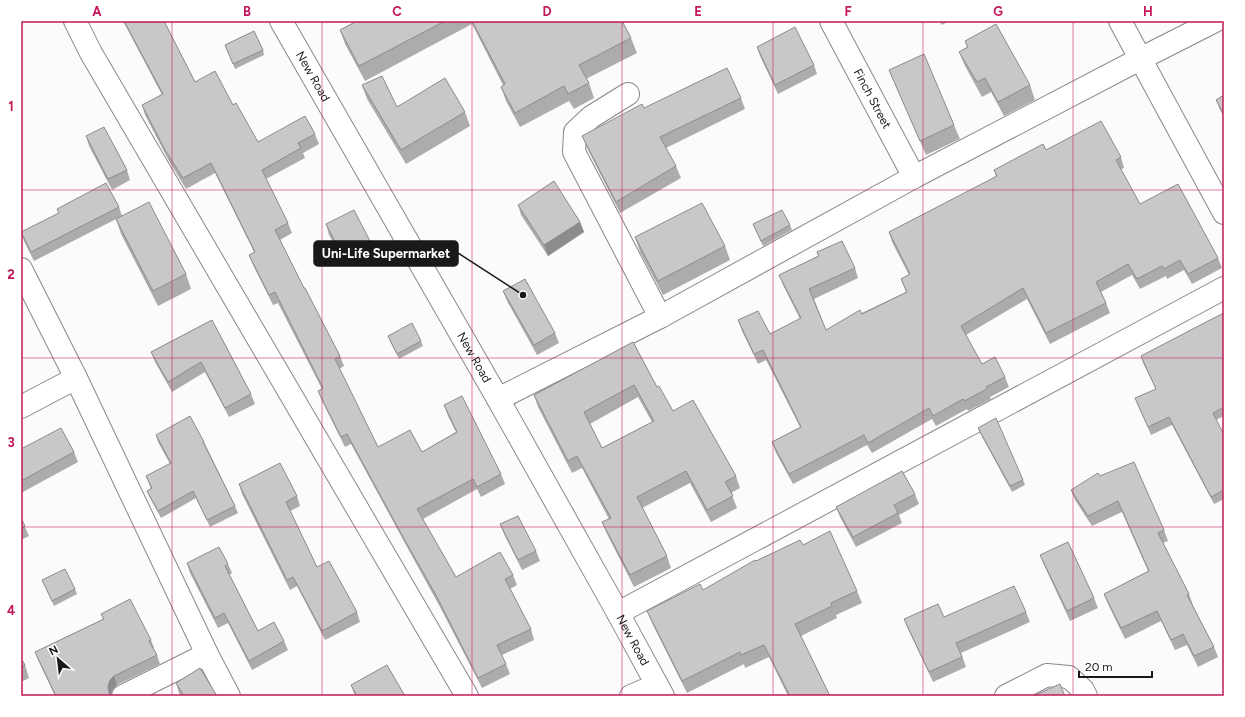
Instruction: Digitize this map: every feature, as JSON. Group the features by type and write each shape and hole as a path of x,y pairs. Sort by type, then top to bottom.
{"street":[{"path":"75,21 107,80 467,696"},
{"name":"New Road","path":"281,21 498,399 660,690"},
{"name":"Finch Street","path":"831,21 914,177"},
{"path":"1120,21 1224,213"},
{"path":"498,399 660,316 914,177 1215,21"},
{"path":"628,94 591,117 575,132 574,152 660,316"},
{"path":"21,269 76,378 207,654 229,696"},
{"path":"618,614 1224,288"},
{"path":"21,407 76,378"},
{"path":"123,696 207,654"},
{"path":"1006,696 1047,675 1069,677 1083,690 1086,696"},
{"path":"631,696 660,690"}],"building":[{"path":"124,21 164,21 195,82 215,71 233,105 236,103 258,142 305,116 315,134 298,143 301,148 262,170 288,223 275,230 340,356 335,359 378,447 410,430 422,452 457,432 444,405 462,396 501,474 477,487 473,479 417,509 456,577 500,552 513,575 505,579 531,629 497,645 506,664 478,678 437,597 347,434 341,437 318,391 323,388 275,292 269,295 249,255 255,252 211,163 183,178 165,150 142,105 163,94"},
{"path":"357,21 445,21 359,66 340,30"},
{"path":"472,21 622,21 631,38 579,65 589,83 568,94 564,86 515,113 501,87 505,84"},
{"path":"996,24 1030,85 998,102 985,78 977,82 959,52 968,47 965,41"},
{"path":"795,27 814,65 775,85 757,47"},
{"path":"254,31 263,50 233,64 225,45"},
{"path":"924,54 954,125 920,141 889,70"},
{"path":"727,68 741,98 660,137 676,166 616,202 582,136 642,104 644,108"},
{"path":"382,76 397,107 445,78 465,112 401,150 362,85"},
{"path":"1224,95 1224,114 1216,100"},
{"path":"1101,121 1121,157 1116,160 1140,204 1178,184 1218,258 1188,274 1180,260 1164,269 1162,266 1137,279 1128,264 1096,282 1106,303 1046,333 1023,288 961,326 982,364 995,357 1005,377 986,387 987,389 964,401 963,399 933,416 929,408 868,443 864,435 789,474 772,442 801,427 763,350 754,354 738,320 758,311 770,334 801,318 779,275 819,256 817,252 842,241 855,268 809,289 826,330 860,310 862,314 907,292 901,279 910,274 889,232 997,176 994,170 1043,144 1046,150"},
{"path":"104,127 127,170 108,179 86,136"},
{"path":"554,181 580,222 544,245 518,205"},
{"path":"106,183 119,207 31,252 21,232 59,213 57,209"},
{"path":"149,202 186,274 153,291 116,219"},
{"path":"702,203 725,246 658,281 635,237"},
{"path":"354,210 370,241 342,255 326,224"},
{"path":"782,210 790,225 761,241 753,224"},
{"path":"525,279 555,333 534,345 503,291"},
{"path":"1224,313 1224,407 1213,413 1224,435 1224,490 1211,497 1169,417 1148,427 1135,398 1156,389 1141,356"},
{"path":"212,320 251,394 225,408 201,362 168,382 151,352"},
{"path":"412,323 421,341 397,354 388,336"},
{"path":"633,342 657,387 659,386 673,411 693,400 736,476 725,482 733,496 707,510 686,471 637,497 667,556 630,575 602,522 611,518 577,456 568,461 534,395","holes":["634,385 654,421 602,448 584,412"]},
{"path":"190,416 235,506 207,520 193,491 158,511 147,491 152,488 146,476 171,463 156,435"},
{"path":"996,418 1023,480 1010,486 978,428"},
{"path":"61,428 74,452 21,481 21,449"},
{"path":"1134,462 1164,530 1158,533 1189,594 1187,595 1214,647 1194,656 1183,634 1171,640 1157,611 1121,628 1104,594 1149,571 1118,501 1088,516 1071,490 1098,473 1100,476"},
{"path":"280,463 297,496 286,502 317,567 329,561 357,612 322,631 293,577 287,580 239,484"},
{"path":"902,471 915,494 894,505 898,513 853,537 836,507"},
{"path":"518,516 536,551 518,560 500,524"},
{"path":"21,518 25,526 21,528"},
{"path":"830,531 857,591 831,603 832,606 795,624 830,696 790,696 764,645 741,655 740,652 682,681 647,611 700,584 703,590 755,560 756,561 800,540 803,545"},
{"path":"1068,542 1094,598 1067,611 1040,555"},
{"path":"219,547 228,564 225,566 258,631 274,622 284,641 249,661 224,613 215,618 187,563"},
{"path":"65,569 75,589 52,601 42,580"},
{"path":"1014,586 1026,612 956,643 962,657 929,672 904,619 938,604 944,617"},
{"path":"130,599 157,655 114,676 110,680 108,686 111,696 56,696 35,652 104,619 101,614"},
{"path":"21,658 25,665 21,667"},
{"path":"387,665 405,696 357,696 351,685"},
{"path":"200,668 217,696 184,696 176,683"},
{"path":"1060,684 1065,696 1033,696"}],"place":[{"name":"Uni-Life Supermarket","path":"523,295"}]}
